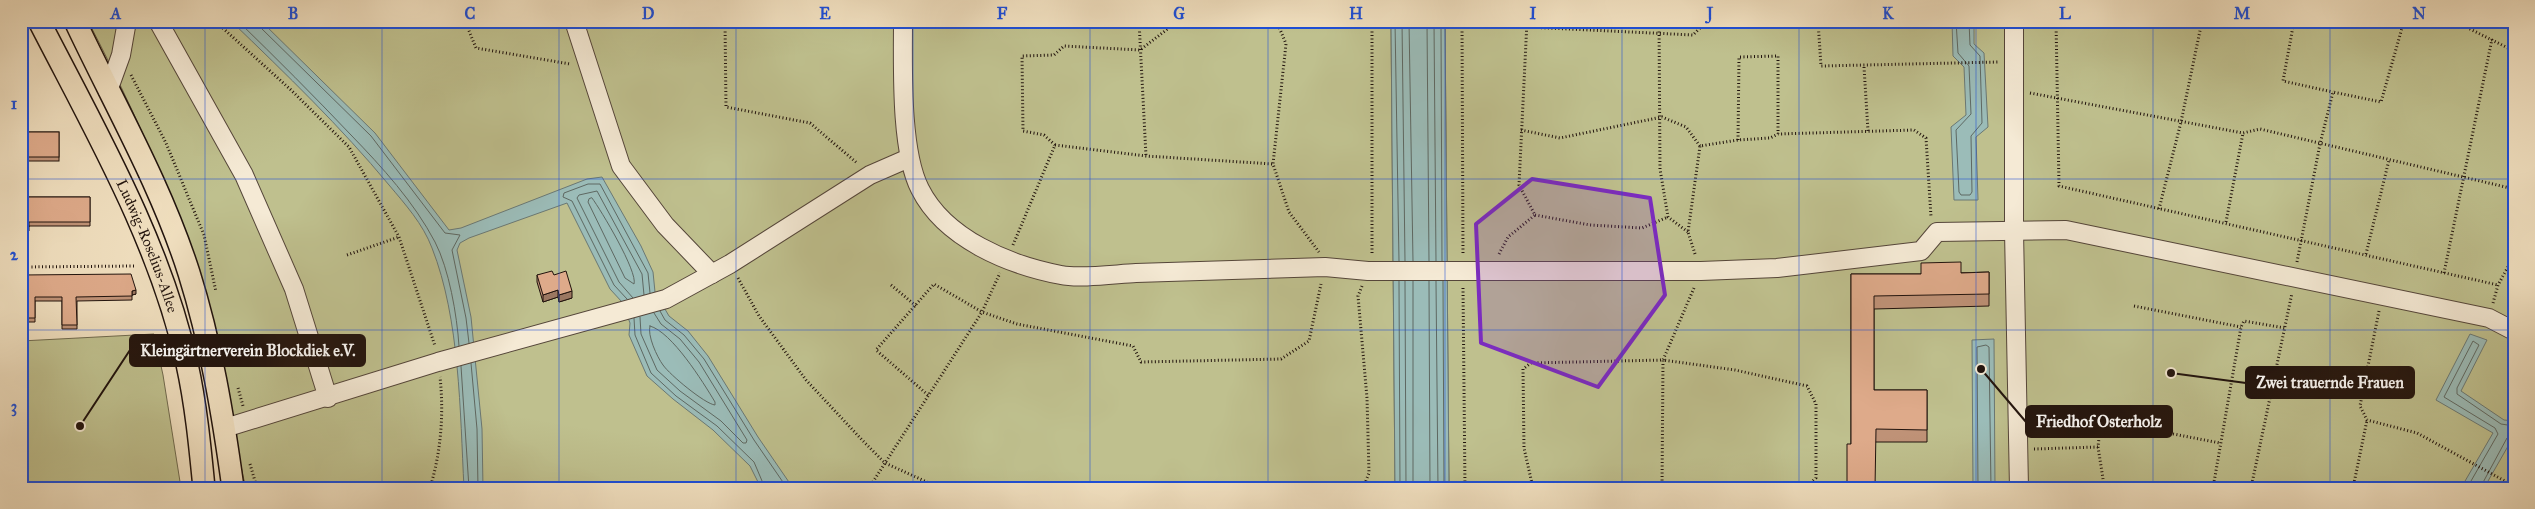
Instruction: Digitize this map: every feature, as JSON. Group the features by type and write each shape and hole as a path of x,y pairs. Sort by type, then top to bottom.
{"main road":[{"name":"Ludwig-Roselius-Allee","path":"40,21 133,204 157,265 187,364 204,488"},
{"name":"Ludwig-Roselius-Allee","path":"75,21 158,192 189,272 212,353 233,488"}],"lane":[{"path":"108,91 120,55 127,21"},
{"path":"158,21 244,175 294,289 328,398"},
{"path":"574,21 622,166 665,225 712,274"},
{"path":"903,21 903,78 909,158 920,189 939,217 967,240 1007,259 1062,276 1325,267 1384,271 1456,272 1701,271 1777,268 1921,251 1937,232 2066,230 2488,318 2514,331"},
{"path":"2014,21 2014,230 2019,488"},
{"path":"225,428 445,361 666,299 730,264 870,175 909,158"}],"path":[{"path":"215,21 291,90 349,147 400,237 445,361 443,406 435,472 430,488"},
{"path":"465,21 476,48 588,67"},
{"path":"725,21 726,107 810,123 870,175"},
{"path":"1139,21 1146,156"},
{"path":"1178,21 1140,50 1064,46 1054,54 1022,56 1023,131 1044,135 1055,145 1146,156 1273,164"},
{"path":"928,395 876,350 934,284 982,312 1017,324 1133,346 1142,362 1281,359 1308,341 1325,267 1318,248 1289,212 1273,164 1286,44 1277,22 1273,21"},
{"path":"1527,21 1519,185 1535,215"},
{"path":"1659,21 1662,117 1660,169 1668,217 1688,232"},
{"path":"1527,27 1693,36 1707,21"},
{"path":"1818,21 1821,66 1864,67 2014,61"},
{"path":"2056,21 2059,186 2226,222 2498,285"},
{"path":"2159,209 2181,122 2202,21"},
{"path":"2294,21 2283,81 2381,102 2404,21"},
{"path":"2454,21 2514,51"},
{"path":"2444,273 2492,39"},
{"path":"1738,140 1739,57 1778,56 1778,134"},
{"path":"1864,67 1868,131"},
{"path":"2015,92 2058,97 2242,133 2260,129 2514,189"},
{"path":"2251,488 2285,328 2320,144 2333,92"},
{"path":"1521,130 1560,138 1662,117 1686,126 1700,146"},
{"path":"2226,222 2242,133"},
{"path":"869,488 982,312 1007,259 1055,145"},
{"path":"2366,254 2389,160"},
{"path":"1496,272 1500,252 1508,237 1535,215 1590,225 1642,228 1668,217"},
{"path":"347,256 400,237"},
{"path":"2488,318 2498,285 2514,256"},
{"path":"730,264 759,316 806,380 884,463 940,488"},
{"path":"21,267 135,266 138,274"},
{"path":"891,285 916,306"},
{"path":"2353,488 2367,420 2360,406 2382,296"},
{"path":"2134,306 2241,327"},
{"path":"2213,488 2241,327 2244,321 2285,328"},
{"path":"1533,488 1524,448 1523,369 1531,363 1663,360 1662,488"},
{"path":"2119,488 2104,485 2098,447 2101,420 2220,444"},
{"path":"2367,420 2417,433 2514,486"},
{"path":"2019,450 2098,447"}],"highlighted area":[{"path":"1532,179 1650,198 1665,295 1598,387 1481,343 1476,224"}],"green space":[{"path":"88,21 1391,21 1395,488 246,488 240,463 228,387 203,292 152,154"},
{"path":"1445,21 2514,21 2514,488 1449,488"},
{"path":"154,334 163,375 181,488 21,488 21,341"}],"water":[{"path":"231,21 261,21 375,133 449,230 461,228 587,179 602,177 641,246 653,272 655,292 669,316 688,331 708,356 758,437 793,488 761,488 750,466 713,430 647,376 629,335 630,323 622,302 610,289 567,203 469,238 460,243 457,250 471,317 482,429 483,488 464,488 460,397 453,335 441,276 428,239 407,207 371,163 293,81"},
{"path":"1391,21 1445,21 1449,488 1395,488"},
{"path":"1952,21 1974,21 1974,44 1984,53 1988,127 1976,137 1978,200 1954,200 1951,127 1966,115 1964,67 1953,56"},
{"path":"2470,334 2487,340 2461,391 2504,420 2514,421 2514,441 2511,441 2484,488 2461,488 2493,433 2436,400"},
{"path":"1994,339 1995,488 1973,488 1972,340"}],"building":[{"path":"21,132 59,132 59,157 21,157"},
{"path":"21,197 90,197 90,222 29,222 29,227 21,227"},
{"path":"1961,262 1961,273 1989,272 1989,294 1874,296 1874,390 1927,390 1927,430 1876,429 1875,488 1847,488 1847,444 1851,444 1851,274 1921,274 1921,263"},
{"path":"552,271 554,275 566,271 572,291 559,295 558,290 543,295 537,275"},
{"path":"131,274 136,290 132,291 132,296 76,297 77,325 62,325 62,297 35,297 35,318 22,318 21,275"}],"place":[{"name":"Friedhof Osterholz","path":"1981,369"},
{"name":"Zwei trauernde Frauen","path":"2171,373"},
{"name":"Kleingärtnerverein Blockdiek e.V.","path":"80,426"}]}
